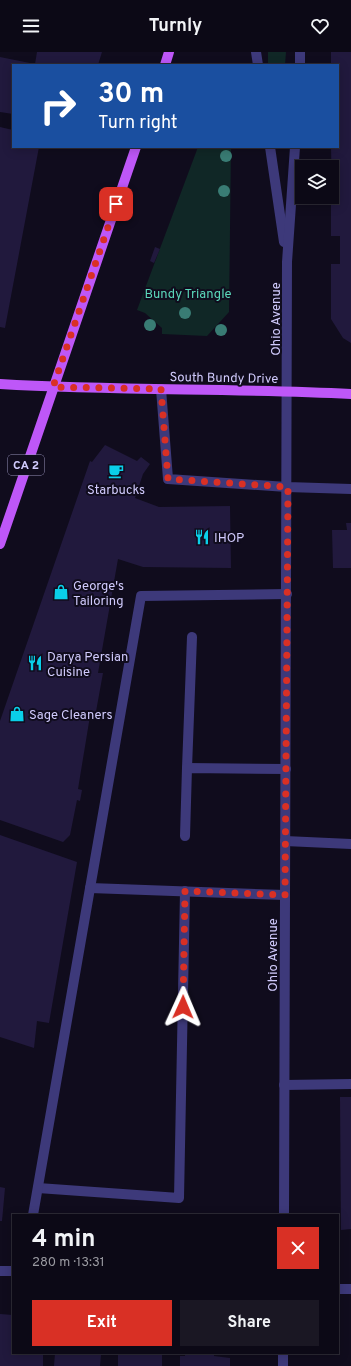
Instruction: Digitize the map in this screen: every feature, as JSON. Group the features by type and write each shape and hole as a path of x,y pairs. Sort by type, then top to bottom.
{"main road":[{"path":"165,64 169,52"},
{"name":"CA 2","path":"0,544 136,148"},
{"name":"South Bundy Drive","path":"0,384 53,387 288,390 351,394"}],"street":[{"path":"256,52 258,64"},
{"path":"300,52 300,64"},
{"name":"Ohio Avenue","path":"270,148 287,262"},
{"name":"Ohio Avenue","path":"284,1214 288,487 287,262 294,148"},
{"path":"161,389 168,479 288,487 351,489"},
{"path":"33,1214 141,596 287,594"},
{"path":"185,836 192,637"},
{"path":"187,768 286,769"},
{"path":"285,841 351,844"},
{"path":"90,888 285,895"},
{"path":"38,1188 179,1198 185,891"},
{"path":"284,1085 351,1084"},
{"path":"0,1271 12,1272"},
{"path":"339,1289 351,1289"},
{"path":"283,1354 283,1366"}],"green space":[{"path":"268,52 286,52 285,64 268,64"},
{"name":"Bundy Triangle","path":"198,148 231,148 229,312 207,336 162,334 162,328 145,313 137,310"}],"building":[{"path":"37,52 102,52 98,64 35,64"},
{"path":"331,52 351,52 351,343 343,338 331,319 331,264 340,264 340,236 331,236 331,204 339,204 339,160 331,160 331,148 339,148 339,64 331,64"},
{"path":"0,57 35,64 12,64 12,114 0,112"},
{"path":"0,127 12,130 12,148 39,148 5,328 0,327"},
{"path":"155,247 160,249 154,263 150,261"},
{"path":"105,445 137,461 141,457 150,464 143,474 135,498 159,507 230,506 231,568 143,567 118,559 98,673 103,673 95,717 90,716 78,789 82,790 80,801 77,800 70,835 63,842 0,820 0,721 90,461 92,462"},
{"path":"346,523 351,523 351,568 333,568 332,530 347,530"},
{"path":"0,835 77,862 49,1023 37,1021 34,1048 0,1037"},
{"path":"340,1097 351,1097 351,1229 341,1230"},
{"path":"0,1187 5,1188 2,1221 0,1221"},
{"path":"0,1314 12,1315 12,1354 43,1354 43,1366 0,1366"},
{"path":"55,1354 101,1355 100,1366 54,1366"},
{"path":"118,1354 162,1355 162,1366 118,1366"},
{"path":"185,1354 214,1354 214,1356 230,1358 230,1366 180,1366 180,1356 185,1356"}],"place":[{"name":"Starbucks","path":"116,471"},
{"name":"IHOP","path":"202,537"},
{"name":"George's Tailoring","path":"61,592"},
{"name":"Darya Persian Cuisine","path":"35,663"},
{"name":"Sage Cleaners","path":"17,714"}],"route":[{"path":"116,204 53,387 161,389 168,479 288,487 285,895 185,891 183,1007"}]}
